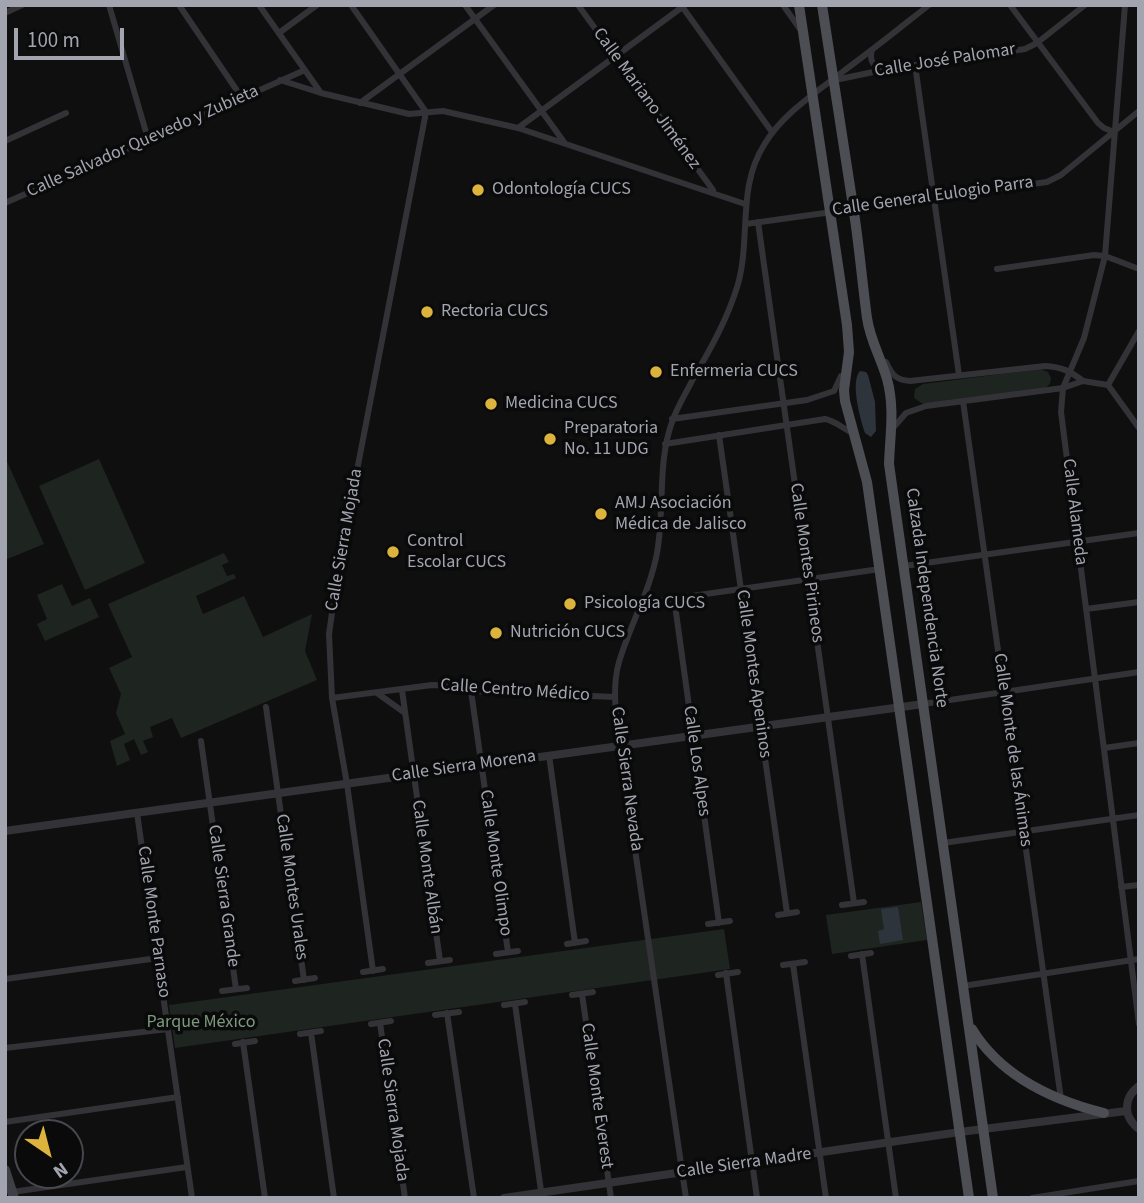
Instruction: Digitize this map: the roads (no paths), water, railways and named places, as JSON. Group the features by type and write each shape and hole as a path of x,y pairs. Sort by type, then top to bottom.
{"main road":[{"path":"799,5 849,352 845,390 853,433 867,482 969,1198"},
{"name":"Calzada Independencia Norte","path":"822,5 868,322 887,378 891,400 893,420 889,464 993,1198"},
{"path":"969,1025 984,1049 1000,1064 1061,1099 1104,1113"},
{"path":"5,1170 13,1195"}],"street":[{"path":"5,13 22,5"},
{"path":"109,5 148,139"},
{"path":"179,5 242,98"},
{"path":"260,5 321,93"},
{"path":"279,33 317,5"},
{"path":"351,5 426,112"},
{"path":"465,5 566,144"},
{"path":"359,103 494,5"},
{"name":"Calle Mariano Jiménez","path":"578,5 714,192"},
{"path":"783,5 803,33"},
{"name":"Calle Sierra Nevada","path":"686,1198 620,747 615,696 619,664 643,603 657,551 665,444 672,419 716,338 732,303 742,270 745,204 748,180 755,161 772,132 813,96 929,5"},
{"path":"1010,5 1098,122 1114,132"},
{"name":"Calle José Palomar","path":"833,80 1025,49 1037,43 1086,5"},
{"name":"Calle Alameda","path":"1125,5 1105,256 1084,338 1063,388 1061,412 1139,1024"},
{"path":"518,128 683,6 772,132"},
{"path":"872,50 870,55 874,65 883,70"},
{"path":"915,65 960,376"},
{"name":"Calle Salvador Quevedo y Zubieta","path":"6,201 305,69"},
{"name":"Calle Salvador Quevedo y Zubieta","path":"280,80 321,93 409,114 443,111 518,128 745,204"},
{"name":"Calle General Eulogio Parra","path":"746,224 935,199 1054,179 1139,111"},
{"name":"Calle Sierra Mojada","path":"373,971 332,698 329,634 339,564 426,112"},
{"path":"5,141 66,113"},
{"name":"Calle Montes Pirineos","path":"758,222 855,904"},
{"path":"997,269 1094,255 1105,256 1139,269"},
{"path":"1108,385 1138,335"},
{"path":"874,346 883,355 898,380 910,381 1045,366 1070,371 1083,382"},
{"path":"672,419 784,404 834,391 849,352"},
{"path":"890,434 895,424 913,409 1063,388 1083,382 1108,385 1139,428"},
{"name":"Calle Monte de las Ánimas","path":"963,401 1061,1099"},
{"path":"665,444 825,419 834,421 853,433"},
{"name":"Calle Montes Apeninos","path":"719,435 786,913"},
{"path":"904,566 1139,533"},
{"path":"643,603 880,569"},
{"name":"Calle Los Alpes","path":"674,598 719,923"},
{"path":"1086,609 1139,602"},
{"path":"923,704 1139,672"},
{"name":"Calle Centro Médico","path":"332,698 449,685 471,691 615,696"},
{"name":"Calle Monte Albán","path":"402,690 440,961"},
{"name":"Calle Monte Olimpo","path":"471,691 508,952"},
{"path":"377,693 405,713"},
{"name":"Calle Sierra Morena","path":"5,831 923,704"},
{"name":"Calle Montes Urales","path":"266,708 304,980"},
{"name":"Calle Sierra Grande","path":"201,741 236,989"},
{"path":"1104,748 1139,743"},
{"path":"549,755 575,943"},
{"name":"Calle Monte Parnaso","path":"137,813 192,1198"},
{"path":"943,843 1139,815"},
{"path":"1121,887 1139,885"},
{"path":"842,905 864,902"},
{"path":"778,915 797,912"},
{"path":"708,925 730,921"},
{"path":"567,944 586,941"},
{"path":"496,954 518,951"},
{"path":"851,956 871,953"},
{"path":"862,954 896,1198"},
{"path":"5,979 158,958"},
{"path":"963,986 1139,959"},
{"path":"428,963 450,960"},
{"path":"783,965 805,962"},
{"path":"793,964 827,1198"},
{"path":"363,972 383,969"},
{"path":"718,975 738,972"},
{"path":"726,974 757,1198"},
{"path":"295,981 315,978"},
{"path":"222,991 247,988"},
{"path":"572,995 593,992"},
{"name":"Calle Monte Everest","path":"582,994 611,1198"},
{"path":"504,1005 525,1002"},
{"path":"515,1004 541,1195"},
{"path":"435,1015 459,1012"},
{"path":"447,1013 474,1198"},
{"path":"371,1024 391,1021"},
{"name":"Calle Sierra Mojada","path":"380,1023 405,1198"},
{"path":"5,1048 168,1029"},
{"path":"300,1034 321,1031"},
{"path":"311,1033 334,1198"},
{"path":"255,1041 239,1043 265,1198"},
{"path":"1139,1086 1129,1097 1126,1111 1139,1129"},
{"path":"5,1122 178,1097"},
{"name":"Calle Sierra Madre","path":"504,1198 541,1195 960,1132 1126,1111"},
{"path":"13,1195 187,1167"},
{"path":"1032,1198 1139,1181"}],"place":[{"name":"Odontología CUCS","path":"478,190"},
{"name":"Rectoria CUCS","path":"427,312"},
{"name":"Enfermeria CUCS","path":"656,372"},
{"name":"Medicina CUCS","path":"491,404"},
{"name":"Preparatoria No. 11 UDG","path":"550,439"},
{"name":"AMJ Asociación Médica de Jalisco","path":"601,514"},
{"name":"Control Escolar CUCS","path":"393,552"},
{"name":"Psicología CUCS","path":"570,604"},
{"name":"Nutrición CUCS","path":"496,633"}],"park label":[{"name":"Parque México","path":"201,1023"}]}
